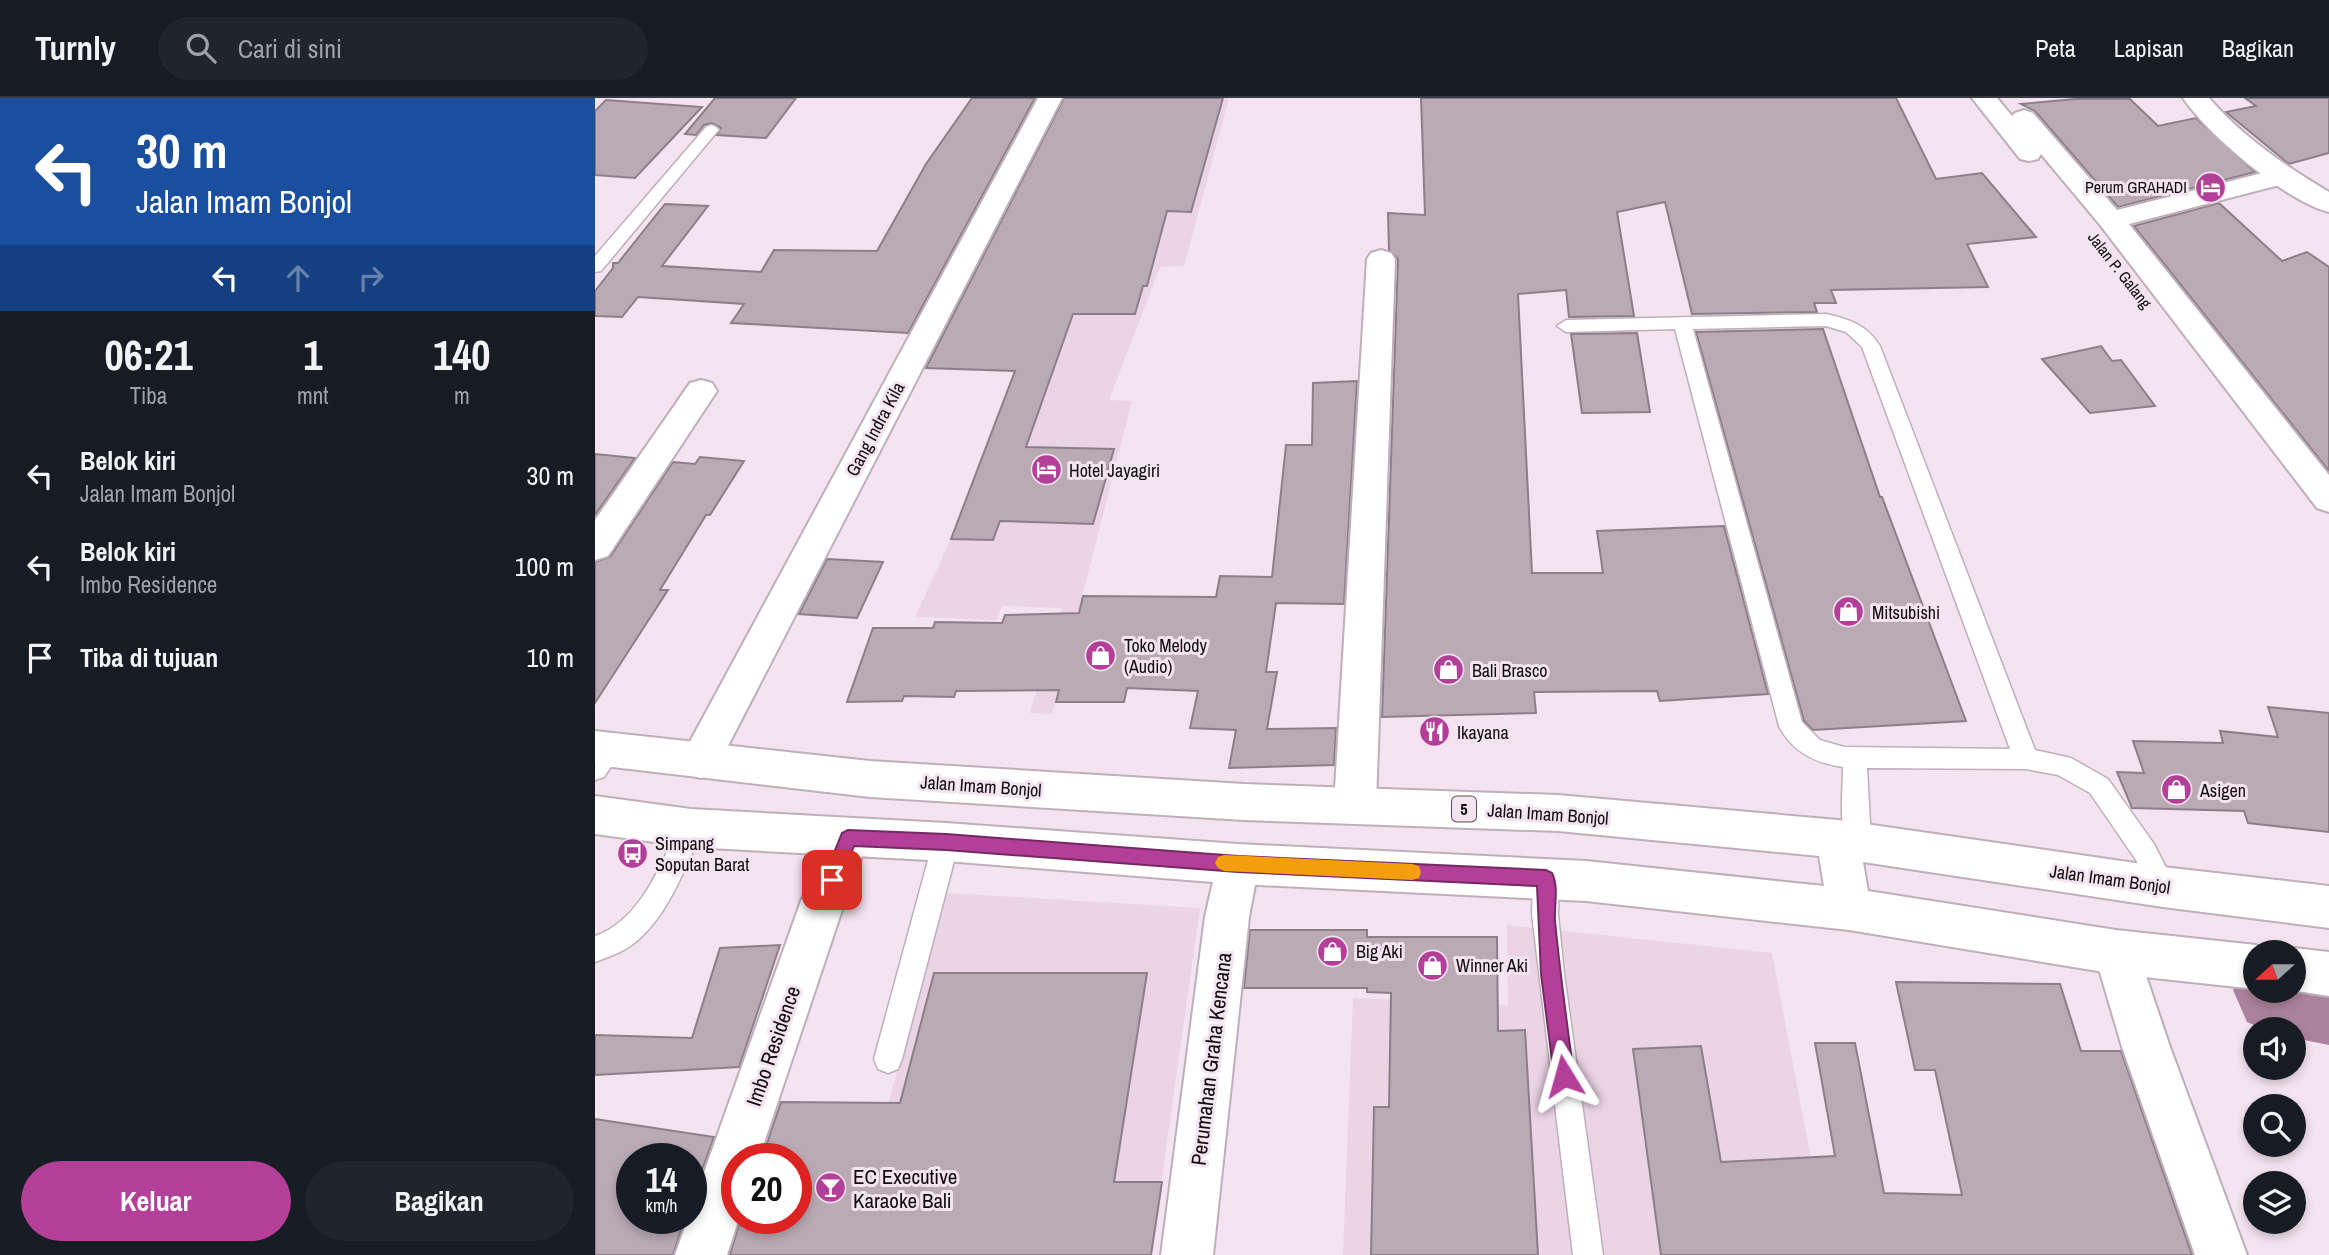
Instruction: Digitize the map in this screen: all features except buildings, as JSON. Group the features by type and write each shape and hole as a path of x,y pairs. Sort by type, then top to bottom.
{"main road":[{"name":"Gang Indra Kila","path":"700,761 1050,98"},
{"name":"Jalan P. Galang","path":"1984,98 2138,291 2253,444"},
{"path":"2195,98 2227,133 2282,176 2329,204"},
{"path":"2024,118 2111,220 2329,499"},
{"path":"2111,220 2282,176"},
{"path":"1355,805 1381,259"},
{"path":"595,547 701,391"},
{"name":"Jalan Imam Bonjol","path":"600,756 700,761 870,779 1244,802 1558,813 1848,840 2163,887 2329,908"},
{"path":"595,815 691,828 946,842 1238,864 1546,879 1849,909 2116,952 2243,966"},
{"name":"Imbo Residence","path":"701,1255 823,901 848,838"},
{"path":"1848,840 1849,909"},
{"name":"Perumahan Graha Kencana","path":"1188,1255 1227,917 1238,864"},
{"path":"2116,952 2146,1047 2221,1255"},
{"path":"2307,971 2329,974"}],"lane":[{"path":"595,267 711,130"},
{"path":"1566,326 1826,320 1848,324 1862,333 1871,346 2026,759"},
{"path":"1683,325 1791,726 1803,743 1822,755 1855,758 2026,759 2063,765 2098,786 2145,852 2163,887"},
{"path":"1848,840 1855,809 1855,758"},
{"path":"595,949 615,942 641,922 691,828"},
{"path":"888,1059 946,842"},
{"path":"1546,879 1545,914 1551,974 1588,1255"}],"shaded area":[{"name":"Hotel Jayagiri","path":"1129,98 1229,98 1184,266 1160,267 1109,400 1132,401 1052,714 1030,713 1062,608 1002,606 997,620 915,617 951,539 1035,319"},
{"path":"947,893 1200,908 1151,1255 846,1255"},
{"path":"1507,925 1772,953 1829,1255 1343,1255 1353,998 1508,1005"}],"waterway":[{"path":"2307,995 2329,999"}],"slow traffic":[{"path":"1224,863 1412,872"}],"place":[{"name":"Perum GRAHADI","path":"2210,187"},
{"name":"Hotel Jayagiri","path":"1046,470"},
{"name":"Mitsubishi","path":"1849,612"},
{"name":"Toko Melody (Audio)","path":"1101,655"},
{"name":"Bali Brasco","path":"1449,670"},
{"name":"Ikayana","path":"1434,732"},
{"name":"Asigen","path":"2177,790"},
{"name":"Simpang Soputan Barat","path":"632,853"},
{"name":"Big Aki","path":"1333,951"},
{"name":"Winner Aki","path":"1433,965"},
{"name":"EC Executive Karaoke Bali","path":"830,1188"}],"route":[{"path":"832,880 848,838 946,842 1238,864 1546,879 1545,914 1564,1076"}]}
